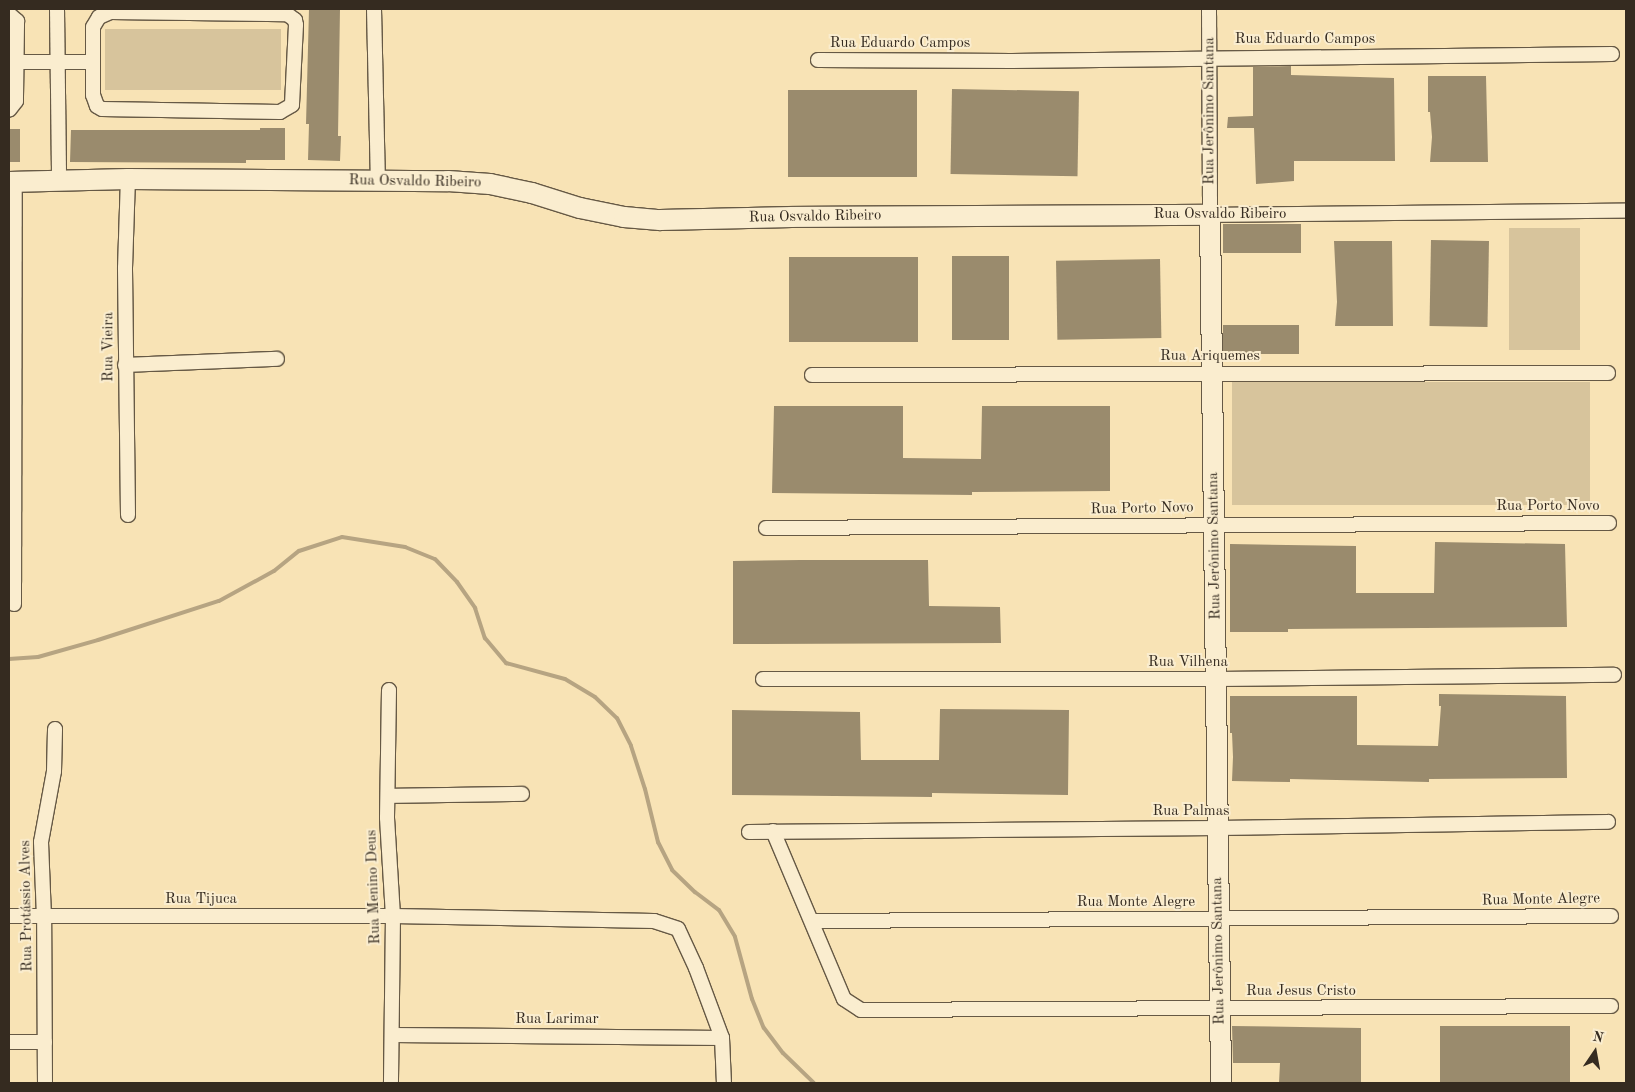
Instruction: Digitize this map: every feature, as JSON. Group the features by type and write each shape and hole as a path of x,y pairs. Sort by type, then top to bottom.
{"street":[{"path":"57,9 58,181"},
{"path":"374,9 378,181"},
{"name":"Rua Jerônimo Santana","path":"1209,9 1218,828 1217,919 1221,1083"},
{"path":"283,13 291,16 296,25 294,101 285,111 102,110 97,106 92,95 93,62 93,27 95,22 104,14 283,13"},
{"path":"9,14 17,21 18,25 16,101 9,110"},
{"name":"Rua Eduardo Campos","path":"818,60 1012,61 1210,57 1612,54"},
{"path":"17,62 93,62"},
{"name":"Rua Osvaldo Ribeiro","path":"12,182 128,179 448,181 490,184 532,193 580,208 624,217 660,220 792,217 1626,211"},
{"name":"Rua Vieira","path":"128,179 125,268 128,515"},
{"path":"12,182 14,604"},
{"path":"125,365 277,360"},
{"name":"Rua Ariquemes","path":"812,375 1608,373"},
{"name":"Rua Porto Novo","path":"766,528 1609,523"},
{"name":"Rua Vilhena","path":"763,679 1216,680 1614,675"},
{"name":"Rua Menino Deus","path":"389,690 387,850 393,916 392,1083"},
{"name":"Rua Protássio Alves","path":"45,1083 44,917 41,842 54,771 56,729"},
{"path":"389,796 522,794"},
{"name":"Rua Palmas","path":"749,832 1608,822"},
{"path":"773,831 812,921"},
{"name":"Rua Tijuca","path":"9,916 393,916 628,920 664,924 680,932 722,1038 724,1083"},
{"name":"Rua Monte Alegre","path":"812,921 1611,916"},
{"name":"Rua Jesus Cristo","path":"812,921 844,999 854,1008 872,1012 1611,1006"},
{"name":"Rua Larimar","path":"392,1035 722,1038"},
{"path":"9,1042 45,1042"}],"shaded area":[{"path":"105,29 281,29 281,90 105,90"},
{"path":"1509,228 1580,228 1580,350 1509,350"},
{"path":"1232,382 1590,382 1590,505 1232,505"}],"building":[{"path":"309,9 340,9 338,136 341,136 340,161 308,160 309,124 306,124"},
{"path":"1291,66 1291,75 1394,78 1395,161 1294,161 1294,181 1256,184 1254,128 1227,128 1228,117 1253,116 1253,67"},
{"path":"1428,76 1486,76 1488,162 1430,162 1432,137 1430,112 1428,112"},
{"path":"952,89 1079,91 1077,176 951,174"},
{"path":"788,90 917,90 917,177 788,177"},
{"path":"260,128 285,128 285,160 246,160 246,163 70,162 71,130 260,130"},
{"path":"9,129 20,129 20,162 9,162"},
{"path":"1223,224 1301,224 1301,253 1223,253"},
{"path":"1431,240 1489,241 1487,327 1429,326"},
{"path":"1334,241 1392,241 1393,326 1335,326 1337,302"},
{"path":"952,256 1009,256 1009,340 952,340"},
{"path":"789,257 918,257 918,342 789,342"},
{"path":"1160,259 1161,338 1057,340 1056,261"},
{"path":"1223,325 1299,325 1299,354 1223,354"},
{"path":"774,406 903,406 903,458 981,459 982,406 1110,406 1110,491 972,492 972,495 772,493"},
{"path":"1435,542 1565,544 1567,627 1288,629 1288,632 1230,632 1230,544 1356,546 1356,593 1434,593"},
{"path":"928,560 929,606 1000,607 1001,643 733,644 733,561"},
{"path":"1439,694 1566,696 1567,778 1429,779 1429,782 1290,779 1290,782 1232,781 1233,757 1232,733 1230,733 1230,696 1357,696 1357,745 1438,746 1441,706 1439,706"},
{"path":"940,709 1069,710 1068,795 932,793 932,797 732,795 732,710 860,712 861,760 939,760"},
{"path":"1232,1026 1361,1028 1361,1083 1279,1083 1280,1063 1233,1063"},
{"path":"1440,1026 1570,1026 1570,1083 1440,1083"}],"waterway":[{"path":"9,659 38,657 219,601 274,571 299,551 342,537 405,547 435,559 457,582 475,608 485,638 506,663 565,679 595,697 617,718 631,746 645,789 658,842 672,870 695,892 719,910 735,937 752,999 764,1028 783,1053 814,1083"}]}
